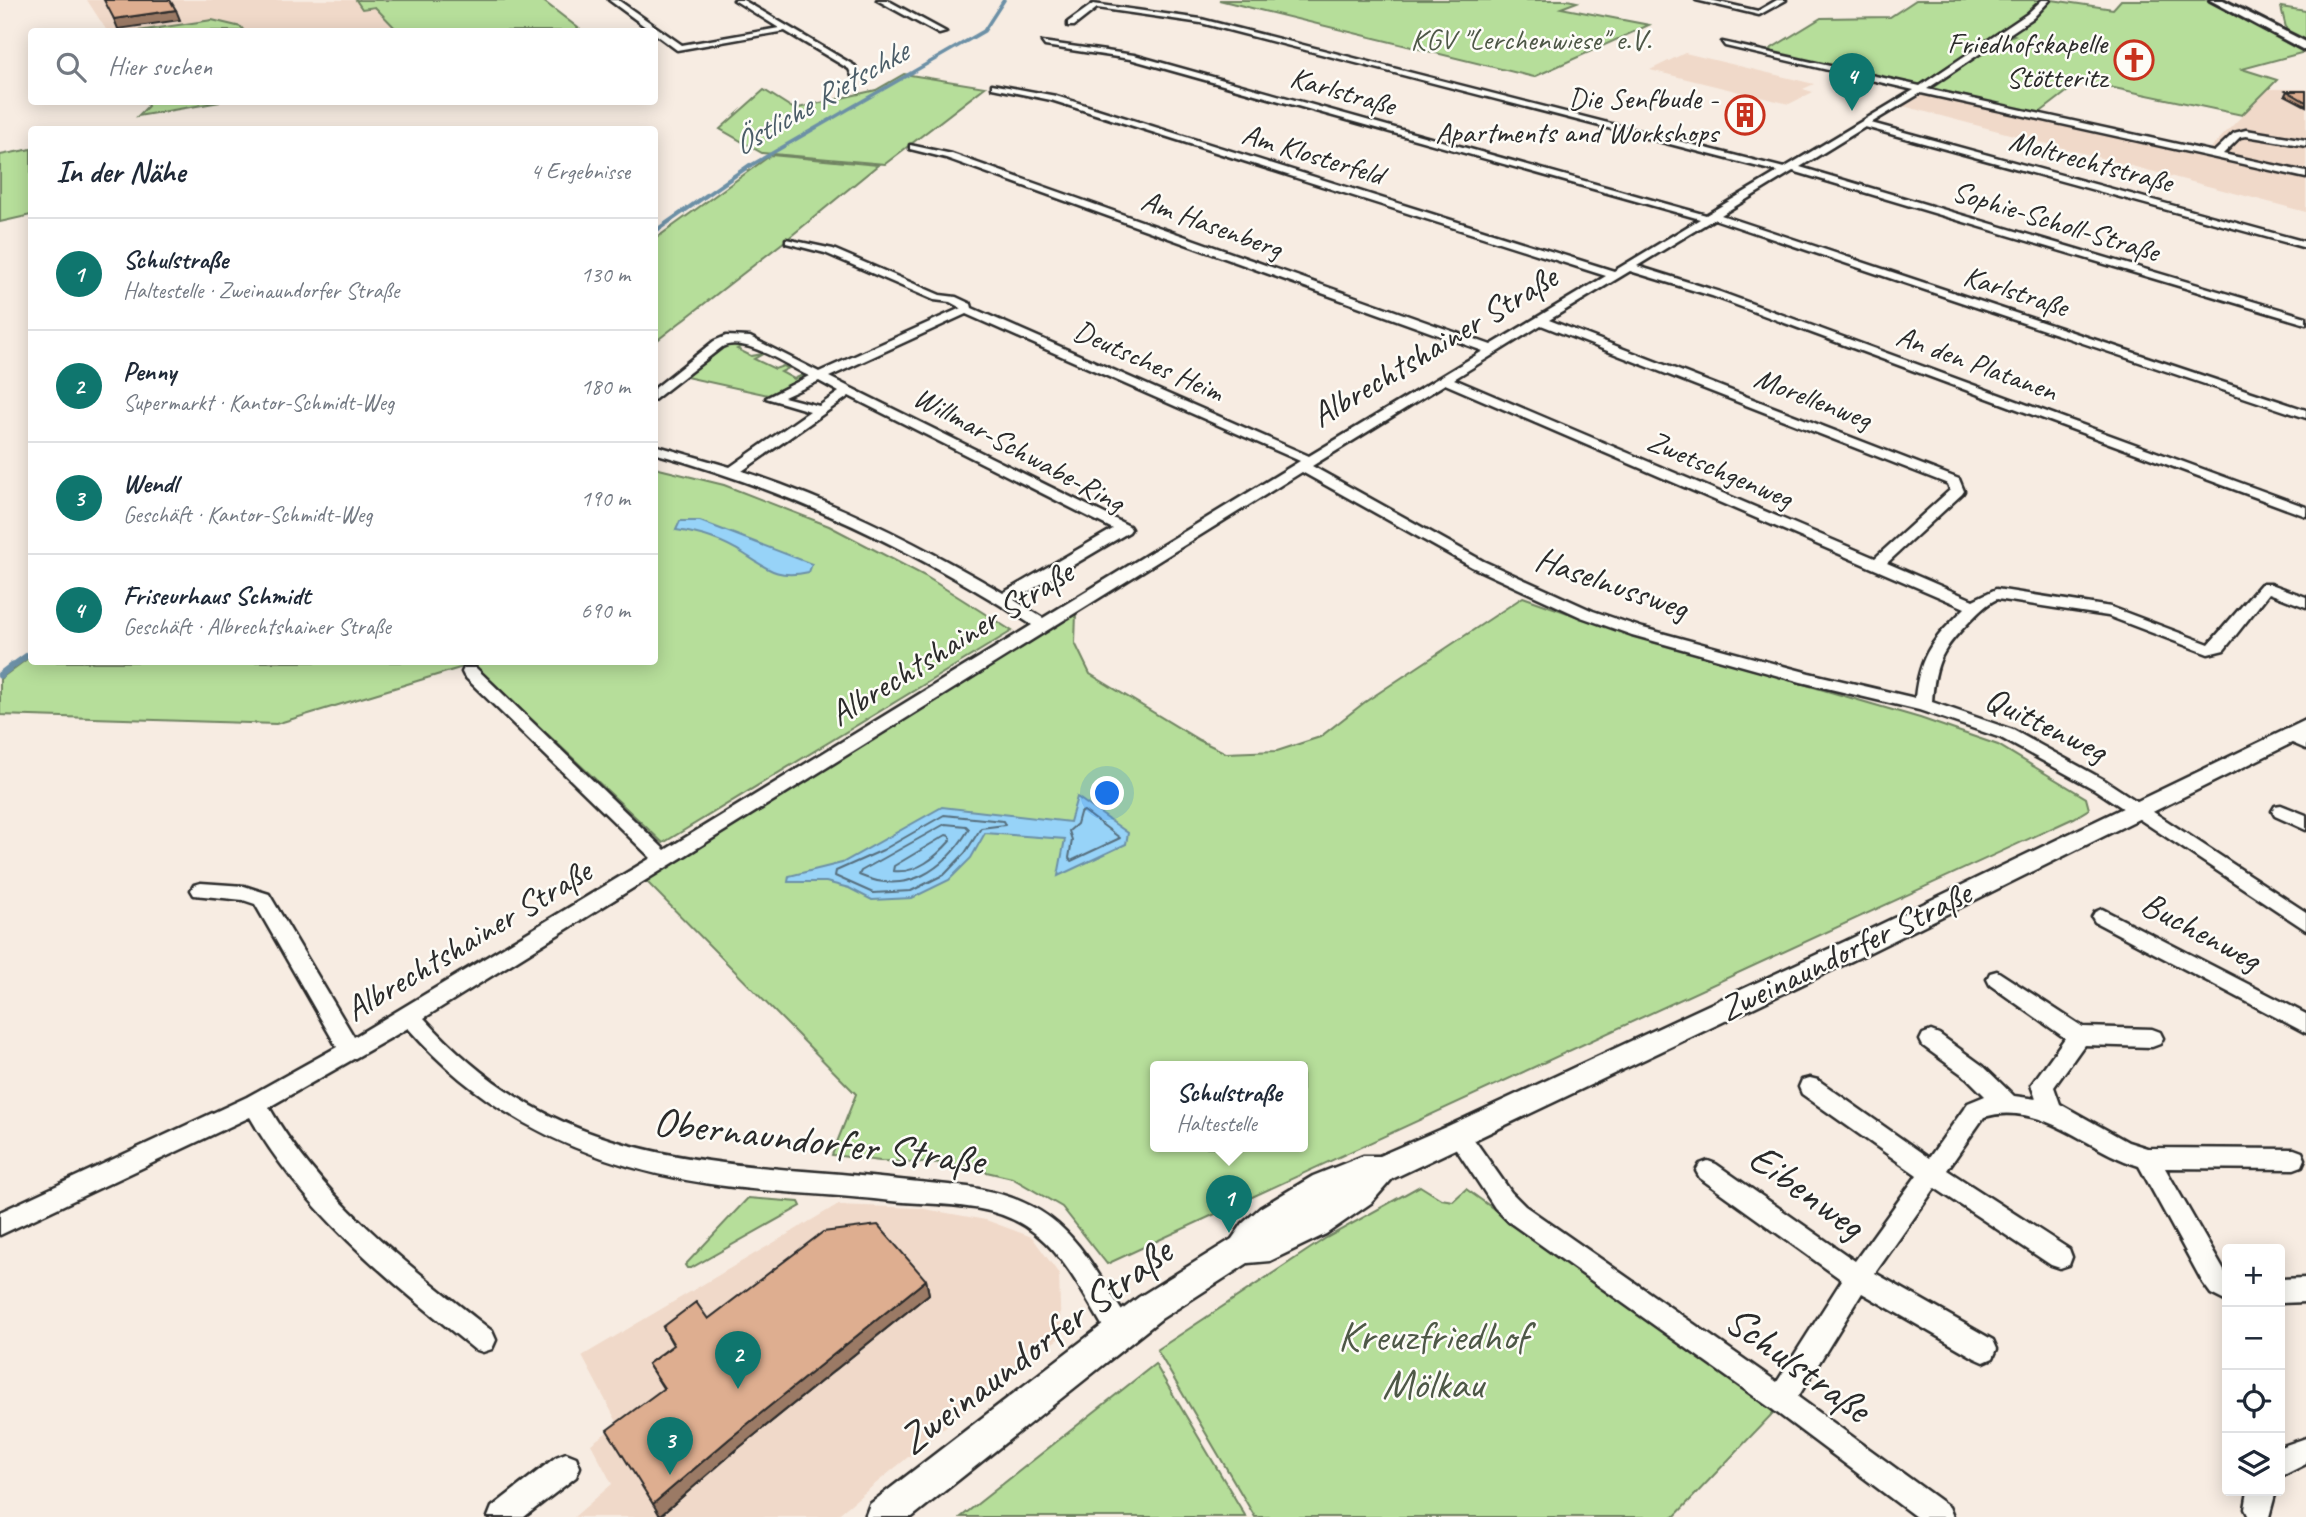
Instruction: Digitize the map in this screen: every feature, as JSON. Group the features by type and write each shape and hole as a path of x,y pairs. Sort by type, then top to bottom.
{"main road":[{"path":"2215,0 2306,47"}],"street":[{"path":"613,0 653,28"},
{"path":"738,0 852,68 855,74"},
{"path":"881,0 942,32"},
{"path":"1700,0 1759,13 1782,0"},
{"name":"Albrechtshainer Straße","path":"0,1224 255,1104 410,1016 1920,89 2030,16 2046,0"},
{"name":"Sophie-Scholl-Straße","path":"1072,24 1097,6 1202,21 1788,169 2306,321"},
{"path":"658,32 681,48 786,29"},
{"name":"Karlstraße","path":"1045,44 1131,57 1708,217 2306,414"},
{"path":"1725,44 2306,175"},
{"name":"Am Klosterfeld","path":"995,86 1053,98 1615,275"},
{"name":"Moltrechtstraße","path":"1863,124 2306,245"},
{"path":"2216,155 2237,135 2246,133 2306,143"},
{"name":"Am Hasenberg","path":"913,147 962,160 1493,351"},
{"name":"Deutsches Heim","path":"790,241 829,251 938,298 939,305 963,312 1306,464"},
{"name":"An den Platanen","path":"1628,268 1716,294 2306,512"},
{"path":"820,410 772,398 963,312"},
{"name":"Morellenweg","path":"1540,321 1954,482 1958,491 1876,565"},
{"name":"Willmar-Schwabe-Ring","path":"658,393 718,344 737,338 746,340 1124,529 1004,599"},
{"name":"Zwetschgenweg","path":"1444,379 1976,607"},
{"path":"733,471 850,390"},
{"path":"658,450 733,471 860,519 920,549 1044,626"},
{"name":"Haselnussweg","path":"1306,464 1510,581 1576,609 1632,630 1807,678 1923,705"},
{"path":"1923,705 1928,662 1934,648 1988,596 1996,594 2051,601 2122,615 2208,649 2218,646 2266,587 2306,602"},
{"path":"470,672 664,860"},
{"name":"Quittenweg","path":"1923,705 1981,723 2039,749 2137,809"},
{"name":"Zweinaundorfer Straße","path":"883,1517 1161,1301 1243,1249 1267,1247 1314,1223 1371,1185 1381,1170 1855,948 2137,809 2300,735"},
{"name":"Buchenweg","path":"2137,809 2306,922"},
{"path":"2281,811 2306,823"},
{"path":"201,890 244,893 262,899 351,1051"},
{"name":"Buchenweg","path":"2102,917 2306,1024"},
{"path":"1997,979 2079,1036 2152,1038"},
{"name":"Obernaundorfer Straße","path":"410,1016 450,1061 508,1105 539,1124 586,1143 665,1166 714,1174 968,1198 1021,1211 1036,1219 1058,1239 1120,1331"},
{"path":"2051,1110 2042,1085 2079,1036"},
{"path":"1931,1040 1975,1072 2008,1105"},
{"path":"1810,1087 1932,1173 2060,1256"},
{"path":"255,1104 277,1140 315,1191 359,1238 483,1340"},
{"name":"Eibenweg","path":"1781,1401 1858,1277 1976,1110 1982,1106 2008,1105 2051,1110 2122,1151 2147,1158 2294,1159"},
{"name":"Schulstraße","path":"1458,1135 1503,1200 1517,1214 1939,1517"},
{"path":"2147,1158 2212,1275 2222,1287"},
{"name":"Eibenweg","path":"1709,1171 1858,1277 1984,1349"},
{"path":"2285,1291 2306,1290"},
{"path":"2285,1458 2306,1451"},
{"path":"502,1517 566,1467"}],"shaded area":[{"path":"87,0 363,0 375,7 395,28 105,28"},
{"path":"1685,53 1814,84 1803,89 1813,92 1789,104 1650,70"},
{"path":"2268,89 2306,89 2306,212 1903,106 1922,96 1936,96 2204,155"},
{"path":"837,1205 919,1208 986,1220 1032,1237 1059,1274 1061,1337 1018,1367 835,1517 574,1517 612,1484 591,1444 618,1424 582,1356"}],"green space":[{"path":"356,0 542,0 578,28 395,28 375,7 362,9"},
{"name":"KGV \"Lerchenwiese\" e.V.","path":"1219,0 1567,0 1577,2 1561,8 1649,25 1534,77"},
{"path":"1916,0 2040,0 2026,15 1919,85 1767,51 1821,18 1890,17"},
{"path":"2052,0 2113,9 2121,0 2207,0 2305,52 2242,69 2277,80 2242,115 2081,81 2038,114 1932,88 2005,38 2014,35 2011,34 2036,16"},
{"path":"2281,7 2306,11 2306,41 2287,32"},
{"path":"212,20 242,28 158,28"},
{"path":"904,74 985,87 885,164 762,153 720,129 764,90 794,109 876,90"},
{"path":"148,105 202,105 138,116"},
{"path":"28,150 28,216 0,222 0,155"},
{"path":"771,155 878,165 658,340 658,237"},
{"path":"746,344 737,349 751,356 763,354 754,359 775,369 783,366 789,368 781,372 794,379 805,374 808,376 768,395 686,377 727,345"},
{"path":"658,469 724,485 829,526 925,576 1012,631 663,843 474,665 658,665"},
{"path":"1523,597 1607,627 1920,718 1998,745 2086,798 2089,809 1107,1264 1062,1207 1012,1178 948,1163 880,1161 832,1155 856,1094 645,880 1076,613 1075,643 1090,674 1199,740 1226,753 1277,751 1320,737 1365,702"},
{"path":"28,658 28,665 470,665 276,724 0,715 0,679"},
{"name":"Kreuzfriedhof Mölkau","path":"1420,1186 1441,1199 1453,1201 1466,1189 1775,1411 1674,1517 1255,1517 1157,1350 1326,1238"},
{"path":"748,1198 799,1202 801,1206 687,1268 685,1265"},
{"path":"1155,1364 1246,1517 961,1517"}],"water":[{"path":"680,521 700,521 812,564 809,572 774,572 720,541 676,530"},
{"path":"1077,797 1128,833 1126,844 1058,876 1065,839 985,833 971,858 949,880 912,898 872,900 849,888 826,882 788,882 789,876 842,863 942,807 1070,822"}],"building":[{"path":"104,0 170,0 176,10 114,19"},
{"path":"2287,91 2306,91 2306,102"},
{"path":"878,1225 926,1280 653,1504 607,1430 664,1388 648,1364 674,1345 663,1327 696,1302 708,1319 823,1232"}],"waterway":[{"name":"Östliche Rietschke","path":"748,167 984,31 1004,0"},
{"name":"Östliche Rietschke","path":"658,229 750,165"},
{"name":"Östliche Rietschke","path":"11,667 28,655"},
{"name":"Östliche Rietschke","path":"0,675 13,665"}],"place":[{"name":"Friedhofskapelle Stötteritz","path":"2134,60"},
{"name":"Friseurhaus Schmidt","path":"1852,111"},
{"name":"Die Senfbude - Apartments and Workshops","path":"1745,115"},
{"name":"Schulstraße","path":"1229,1233"},
{"name":"Penny","path":"738,1389"},
{"name":"Wendl","path":"670,1475"}]}
